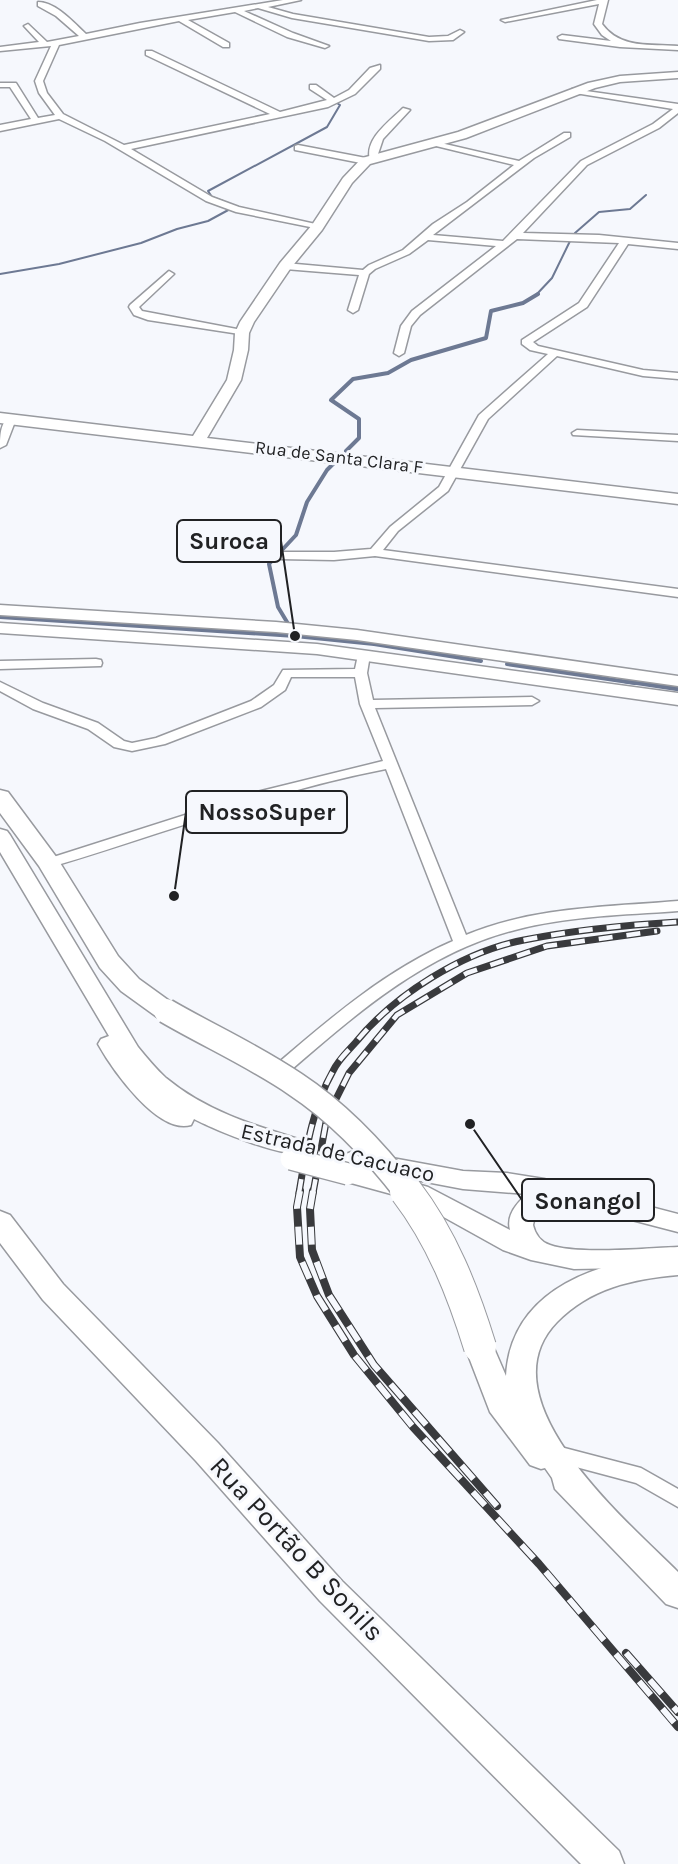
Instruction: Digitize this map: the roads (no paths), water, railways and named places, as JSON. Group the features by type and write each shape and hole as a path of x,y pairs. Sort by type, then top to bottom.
{"main road":[{"path":"198,441 234,380 241,350 242,333 247,322 285,266 317,227 346,181 369,159 484,127 575,91 613,80 675,76"},
{"name":"Rua de Santa Clara F","path":"6,418 678,499"},
{"path":"0,610 315,630 399,639 678,681"},
{"path":"0,628 266,645 362,664 492,673 678,699"},
{"path":"492,673 499,654"},
{"path":"0,797 50,862 109,962 130,984 166,1011 277,1073 333,1112 367,1144 418,1205 455,1274 471,1311 480,1347 501,1403 546,1461 678,1594"},
{"name":"Estrada de Cacuaco","path":"0,835 130,1053 156,1083 193,1110 294,1153"},
{"name":"Estrada de Cacuaco","path":"0,857 130,1077 149,1096 197,1127 236,1143 294,1153 351,1167 420,1193 484,1226 512,1244 551,1256 586,1259 678,1257"},
{"name":"Estrada de Cacuaco","path":"351,1167 463,1180 507,1182 572,1194"},
{"path":"551,1256 538,1251 521,1231 520,1220 524,1209 532,1201 544,1195 572,1194 678,1223"},
{"name":"Rua Portão B Sonils","path":"0,1222 53,1292 207,1452 331,1591 606,1864"},
{"path":"578,1491 552,1453 526,1404 520,1379 520,1355 534,1326 560,1300 585,1286 615,1274 678,1264"}],"street":[{"path":"0,49 56,43 297,0"},
{"path":"505,20 604,1"},
{"path":"604,1 598,16 600,29 626,45"},
{"path":"41,4 59,14 85,37"},
{"path":"258,6 292,16 429,39 450,39 460,32"},
{"path":"235,10 290,35 325,46"},
{"path":"181,19 226,45"},
{"path":"28,26 45,44"},
{"path":"562,37 626,45 677,46"},
{"path":"56,43 39,81 43,93 60,116 123,148 220,204 317,227"},
{"path":"148,53 279,115"},
{"path":"123,148 325,105 350,93 364,77 377,67"},
{"path":"0,85 13,85 36,121"},
{"path":"313,87 332,100"},
{"path":"575,91 678,108"},
{"path":"399,353 406,326 416,313 506,244 585,163 656,126 678,108"},
{"path":"298,148 369,159 376,143 406,110"},
{"path":"0,128 60,116"},
{"path":"353,310 364,273 372,267 401,255 426,237 436,226 470,204 521,164 567,135"},
{"path":"435,142 521,164"},
{"path":"515,236 626,240 678,246"},
{"path":"426,237 506,244"},
{"path":"626,240 583,305 526,342 534,348 643,373 678,375"},
{"path":"285,266 364,273"},
{"path":"169,274 136,305 134,308 138,313 148,317 242,333"},
{"path":"375,552 394,529 444,489 483,417 555,353"},
{"path":"0,445 6,418"},
{"path":"577,433 678,438"},
{"path":"283,556 375,552 678,593"},
{"path":"0,665 96,663"},
{"path":"0,686 38,706 74,717 93,726 119,744 132,747 143,746 180,734 256,704 280,687 288,673 362,664 367,704 461,942"},
{"path":"367,704 531,701"},
{"path":"50,862 104,847 270,792 353,770 391,764"},
{"path":"277,1073 331,1026 395,977 461,942 511,926 579,915 678,906"},
{"path":"552,1453 641,1476 678,1499"}],"waterway":[{"path":"223,201 212,197 208,191 327,127 340,105 332,100"},
{"path":"575,233 599,212 630,209 646,195"},
{"path":"0,274 59,264 141,243 177,229 208,221 232,208"},
{"path":"536,295 552,278 572,237"},
{"path":"346,451 359,438 359,419 331,400 353,379 388,373 411,360 486,338 491,311 523,303 538,294"},
{"path":"290,627 278,607 269,564 296,535 307,502 327,470 338,459"},
{"path":"0,617 295,636 374,644 481,661"},
{"path":"507,664 635,683"},
{"path":"625,681 678,689"}],"railway":[{"path":"299,1193 315,1115 335,1067 372,1025 410,992 454,965 501,946 582,931 678,922"},
{"path":"313,1193 327,1117 349,1073 397,1015 467,973 547,946 657,931"},
{"path":"300,1191 297,1207 300,1257 317,1296 354,1355 413,1427 539,1564 678,1727"},
{"path":"313,1191 310,1209 312,1250 329,1295 374,1365 497,1506"},
{"path":"626,1653 678,1712"}],"place":[{"name":"Suroca","path":"295,636"},
{"name":"NossoSuper","path":"174,896"},
{"name":"Sonangol","path":"470,1124"}]}
